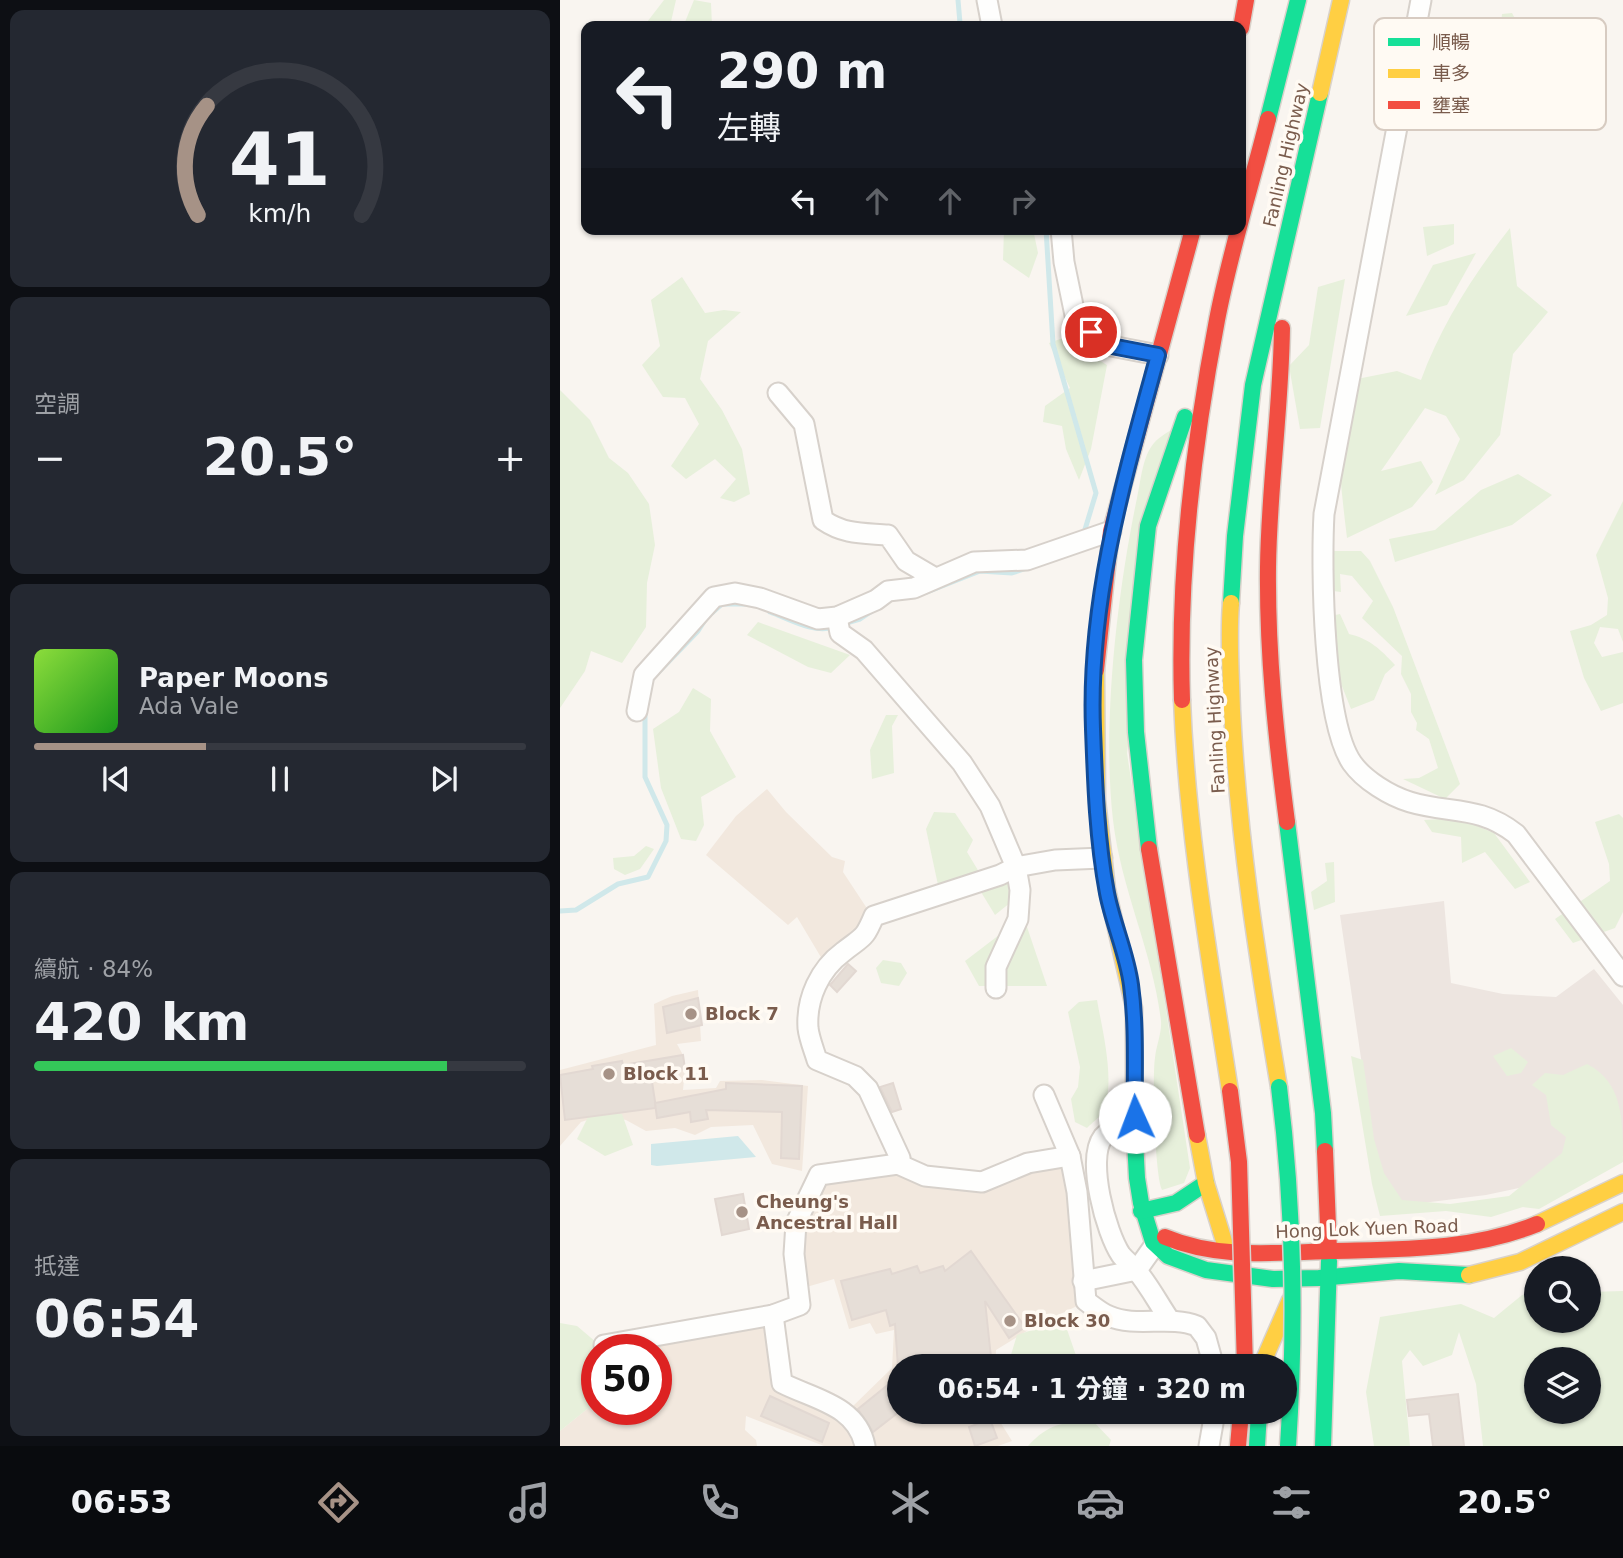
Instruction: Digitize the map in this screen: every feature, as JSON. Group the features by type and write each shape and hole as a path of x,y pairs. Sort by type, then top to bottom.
{"main road":[{"path":"1242,21 1246,0"},
{"name":"Fanling Highway","path":"1246,205 1298,0"},
{"name":"Fanling Highway","path":"1288,1446 1295,1366 1296,1267 1290,1162 1254,938 1238,798 1229,628 1237,506 1253,385 1341,0"},
{"path":"1191,235 1111,531 1098,625 1093,726 1102,858 1107,894 1131,981 1135,1025 1135,1163 1141,1211 1151,1236 1173,1259 1198,1268 1235,1275 1305,1280 1395,1271 1434,1271 1458,1276"},
{"name":"Fanling Highway","path":"1239,235 1217,320 1186,527 1180,625 1185,775 1192,840 1239,1162 1245,1354"},
{"path":"1285,242 1281,386 1268,566 1270,662 1277,756 1323,1113 1329,1297 1313,1416 1323,1446"},
{"path":"1217,320 1148,526 1139,590 1134,660 1136,732 1152,877 1206,1183 1260,1354"},
{"path":"1141,1211 1178,1205 1206,1183"},
{"name":"Hong Lok Yuen Road","path":"1151,1236 1181,1245 1227,1251 1297,1253 1431,1249 1476,1242 1552,1218 1623,1183"},
{"path":"1376,1290 1436,1285 1458,1276 1485,1273 1558,1244 1623,1212"},
{"path":"1267,1354 1291,1298 1329,1251"},
{"path":"1329,1297 1349,1294"},
{"path":"1297,1411 1313,1416"},
{"path":"1238,1446 1240,1424"},
{"path":"1257,1440 1271,1424"}],"street":[{"path":"987,0 991,21"},
{"path":"1418,18 1421,0"},
{"path":"1396,130 1324,514 1323,587 1330,676 1339,727 1350,761 1375,784 1409,802 1476,813 1499,821 1516,834 1623,976"},
{"path":"1062,235 1064,262 1076,320 1106,345 1158,355"},
{"path":"778,393 804,424 823,520 839,531 888,535 906,561 934,578"},
{"path":"838,624 888,591 914,588 974,562 1027,560 1111,531"},
{"path":"637,712 644,675 714,597 735,593 760,598 838,624 962,763 990,806 1016,867 1020,890 1018,919 996,967 996,988"},
{"path":"898,1164 900,1158 869,1089 855,1076 817,1060 808,1029 811,1003 820,973 843,952 864,939 874,916 1000,875 1016,867 1055,860 1102,858"},
{"path":"1044,1095 1070,1156 1077,1192 1086,1301 1109,1316 1127,1320 1168,1320 1197,1326 1206,1338 1210,1354"},
{"path":"1135,1117 1103,1137 1096,1155 1098,1181 1113,1238 1121,1255 1137,1270 1168,1320"},
{"path":"666,1334 773,1315 800,1304 794,1254 796,1223 819,1175 898,1164 925,1176 982,1182 1028,1163 1070,1156"},
{"path":"1137,1270 1151,1236"},
{"path":"1083,1281 1137,1270"},
{"path":"773,1315 782,1383 840,1408 856,1423 865,1446"},
{"path":"1209,1446 1213,1424"}],"shaded area":[{"path":"767,789 786,812 832,857 845,861 843,872 872,916 851,939 822,959 797,917 788,925 706,855 736,816"},
{"path":"1444,901 1451,983 1503,994 1556,997 1594,969 1623,1005 1623,1156 1586,1174 1486,1195 1383,1208 1340,915"},
{"path":"698,990 701,1041 677,1044 683,1055 685,1069 683,1090 716,1088 720,1081 762,1080 808,1086 802,1171 772,1164 753,1125 711,1127 695,1135 675,1128 646,1131 626,1120 602,1115 581,1122 560,1146 560,1070 656,1045 654,1004 672,996"},
{"path":"1066,1162 1081,1304 1030,1329 996,1350 996,1354 893,1354 894,1330 876,1334 870,1323 849,1329 834,1279 803,1288 801,1224 823,1179 888,1170 923,1181"},
{"path":"769,1321 781,1387 852,1407 887,1373 887,1424 1001,1424 1012,1441 998,1446 824,1446 746,1416 745,1430 756,1440 757,1446 560,1446 560,1431 581,1414 581,1425 672,1425 672,1339"}],"green space":[{"path":"664,0 676,0 671,21 648,21"},
{"path":"694,0 711,3 712,21 685,21"},
{"path":"1512,13 1515,18 1502,18 1502,14"},
{"path":"1454,224 1454,244 1427,256 1423,227"},
{"path":"1510,228 1517,286 1548,312 1513,354 1500,435 1464,480 1435,495 1460,439 1446,416 1425,408 1381,471 1421,461 1433,482 1412,507 1347,538 1338,440 1342,382 1397,371 1421,380 1438,340 1460,301"},
{"path":"1004,235 1034,235 1038,253 1029,278 1003,260"},
{"path":"1476,253 1447,305 1406,316 1433,265"},
{"path":"682,277 705,313 724,310 741,312 708,341 700,379 722,410 742,449 750,494 734,502 720,498 736,479 715,459 686,479 671,466 699,424 685,398 663,397 642,365 660,346 651,300"},
{"path":"1345,279 1320,428 1300,429 1289,366 1309,345 1318,287"},
{"path":"1063,338 1107,365 1091,449 1079,480 1066,449 1062,426 1043,422 1045,406 1070,388 1049,343"},
{"path":"560,390 590,420 609,458 628,473 649,504 655,545 647,583 646,627 622,663 591,651 585,671 560,708"},
{"path":"1171,430 1127,753 1190,1168 1184,1183 1162,1190 1156,1147 1154,1084 1161,1021 1151,970 1117,846 1110,783 1109,743 1113,659 1123,575 1141,477 1150,449"},
{"path":"1518,474 1552,495 1512,525 1395,562 1389,539 1435,530 1481,490"},
{"path":"1623,501 1623,642 1618,629 1600,627 1594,643 1602,657 1623,652 1623,703 1601,711 1584,678 1570,631 1591,625 1607,615 1608,598 1596,555"},
{"path":"1332,551 1361,551 1370,561 1393,607 1460,784 1445,799 1403,779 1419,778 1438,768 1429,739 1416,730 1417,723 1411,712 1411,694 1401,674 1402,656 1362,618 1373,601 1352,576 1340,574 1341,592 1333,591"},
{"path":"1340,614 1349,634 1374,645 1395,665 1385,674 1374,700 1351,709 1336,671 1326,617"},
{"path":"758,622 850,655 831,673 808,667 747,635"},
{"path":"693,688 711,699 710,731 736,777 701,797 704,825 696,841 681,839 661,788 653,729 679,712"},
{"path":"886,715 898,715 892,726 894,773 872,779 870,750"},
{"path":"934,812 955,813 973,840 967,852 979,872 938,885 926,829"},
{"path":"1619,814 1623,818 1623,912 1615,928 1573,943 1555,919 1610,881 1609,864 1595,822"},
{"path":"1458,818 1494,833 1530,882 1515,889 1485,852 1462,863 1461,837 1432,832 1424,820"},
{"path":"646,846 654,849 640,869 625,875 614,869 613,858 634,856"},
{"path":"1334,862 1335,902 1314,910 1311,892 1327,881 1325,863"},
{"path":"998,869 1027,869 1030,887 995,915 981,892"},
{"path":"1027,927 1047,986 979,986 965,961 1003,932"},
{"path":"883,960 901,963 907,973 899,986 881,983 876,968"},
{"path":"1097,1000 1107,1057 1108,1088 1102,1112 1087,1128 1075,1122 1071,1099 1078,1087 1080,1067 1068,1012 1079,1002"},
{"path":"1511,1048 1528,1062 1521,1073 1507,1076 1493,1056"},
{"path":"1351,1056 1363,1060 1374,1139 1384,1173 1402,1200 1450,1204 1509,1196 1562,1153 1566,1137 1551,1125 1546,1095 1532,1085 1545,1073 1563,1075 1587,1064 1608,1081 1614,1092 1621,1117 1623,1162 1539,1209 1523,1207 1491,1217 1446,1211 1380,1216 1372,1184"},
{"path":"590,1113 622,1114 633,1145 605,1156 577,1139"},
{"path":"1623,1291 1623,1446 1483,1446 1476,1384 1459,1332 1452,1355 1423,1366 1410,1350 1402,1361 1410,1446 1374,1446 1366,1392 1380,1317 1461,1304 1494,1318 1522,1295 1524,1333 1601,1333 1601,1292"},
{"path":"1044,1315 1062,1315 1076,1354 1011,1354 1017,1335 1032,1330 1034,1322"},
{"path":"560,1323 577,1326 586,1334 581,1334 581,1414 560,1431"},
{"path":"1096,1424 1111,1440 1109,1446 1028,1446 1050,1428"}],"water":[{"path":"738,1136 756,1157 651,1165 651,1144"}],"building":[{"path":"848,964 856,971 837,992 830,985"},
{"path":"698,998 702,1025 667,1033 663,1007"},
{"path":"683,1055 685,1069 651,1075 656,1108 565,1120 560,1075 622,1061 623,1065"},
{"path":"726,1083 802,1086 799,1159 781,1158 782,1112 706,1110 708,1119 691,1122 690,1112 657,1118 655,1103 726,1089"},
{"path":"893,1083 901,1109 892,1112 880,1087"},
{"name":"Cheung's Ancestral Hall","path":"743,1194 749,1229 722,1235 715,1199"},
{"path":"971,1251 1025,1327 1009,1338 985,1301 991,1354 897,1354 895,1324 890,1326 886,1310 852,1320 841,1281 890,1269 892,1274 917,1266 920,1273 943,1266 945,1271"},
{"path":"887,1386 887,1421 873,1432 858,1409"},
{"path":"1458,1394 1464,1446 1433,1446 1429,1414 1409,1416 1407,1400"},
{"path":"770,1396 829,1423 822,1442 761,1416"},
{"path":"992,1424 997,1438 975,1446 969,1427"}],"waterway":[{"path":"958,0 960,21"},
{"path":"1046,235 1053,344 1096,493 1083,536"},
{"path":"927,592 980,571 1012,573 1027,568"},
{"path":"712,613 722,604 748,604"},
{"path":"843,624 860,619 872,611"},
{"path":"770,612 818,629 834,627"},
{"path":"651,680 698,631 705,620"},
{"path":"560,911 576,910 618,884 648,877 666,841 667,825 645,777 645,713"}],"traffic: fast":[{"path":"1268,119 1298,0"},
{"path":"1231,603 1235,536 1253,385 1320,93"},
{"path":"1149,849 1136,732 1134,660 1148,526 1185,417"},
{"path":"1287,822 1323,1113 1325,1151"},
{"path":"1279,1087 1291,1221 1292,1356 1288,1446"},
{"path":"1134,1122 1141,1203 1153,1242 1168,1256 1206,1270 1273,1279 1399,1271 1469,1275"},
{"path":"1141,1211 1176,1203 1206,1183"},
{"path":"1323,1446 1329,1261"},
{"path":"1257,1446 1258,1424"}],"traffic: slow":[{"path":"1320,93 1341,0"},
{"path":"1231,603 1232,710 1239,805 1256,946 1279,1087"},
{"path":"1096,670 1097,800 1107,889 1134,1008 1134,1122"},
{"path":"1182,700 1194,847 1230,1091"},
{"path":"1197,1135 1206,1183 1227,1251"},
{"path":"1537,1224 1623,1183"},
{"path":"1469,1275 1520,1262 1623,1212"},
{"path":"1266,1354 1290,1300"}],"traffic: jam":[{"path":"1242,21 1246,0"},
{"path":"1246,200 1268,119"},
{"path":"1096,670 1111,531 1191,235"},
{"path":"1182,700 1182,605 1194,462 1208,367 1236,235"},
{"path":"1282,328 1269,537 1268,599 1273,695 1287,822"},
{"path":"1149,849 1197,1135"},
{"path":"1230,1091 1239,1162 1245,1354"},
{"path":"1325,1151 1329,1251"},
{"path":"1165,1237 1225,1252 1382,1250 1461,1244 1512,1233 1537,1224"},
{"path":"1238,1446 1240,1424"}],"place":[{"name":"Block 7","path":"691,1014"},
{"name":"Block 11","path":"609,1074"},
{"name":"Cheung's Ancestral Hall","path":"742,1212"},
{"name":"Block 30","path":"1010,1321"}],"route":[{"path":"1091,332 1106,345 1158,355 1111,531 1103,576 1094,674 1093,726 1102,858 1107,894 1131,981 1135,1025 1135,1117"}]}
